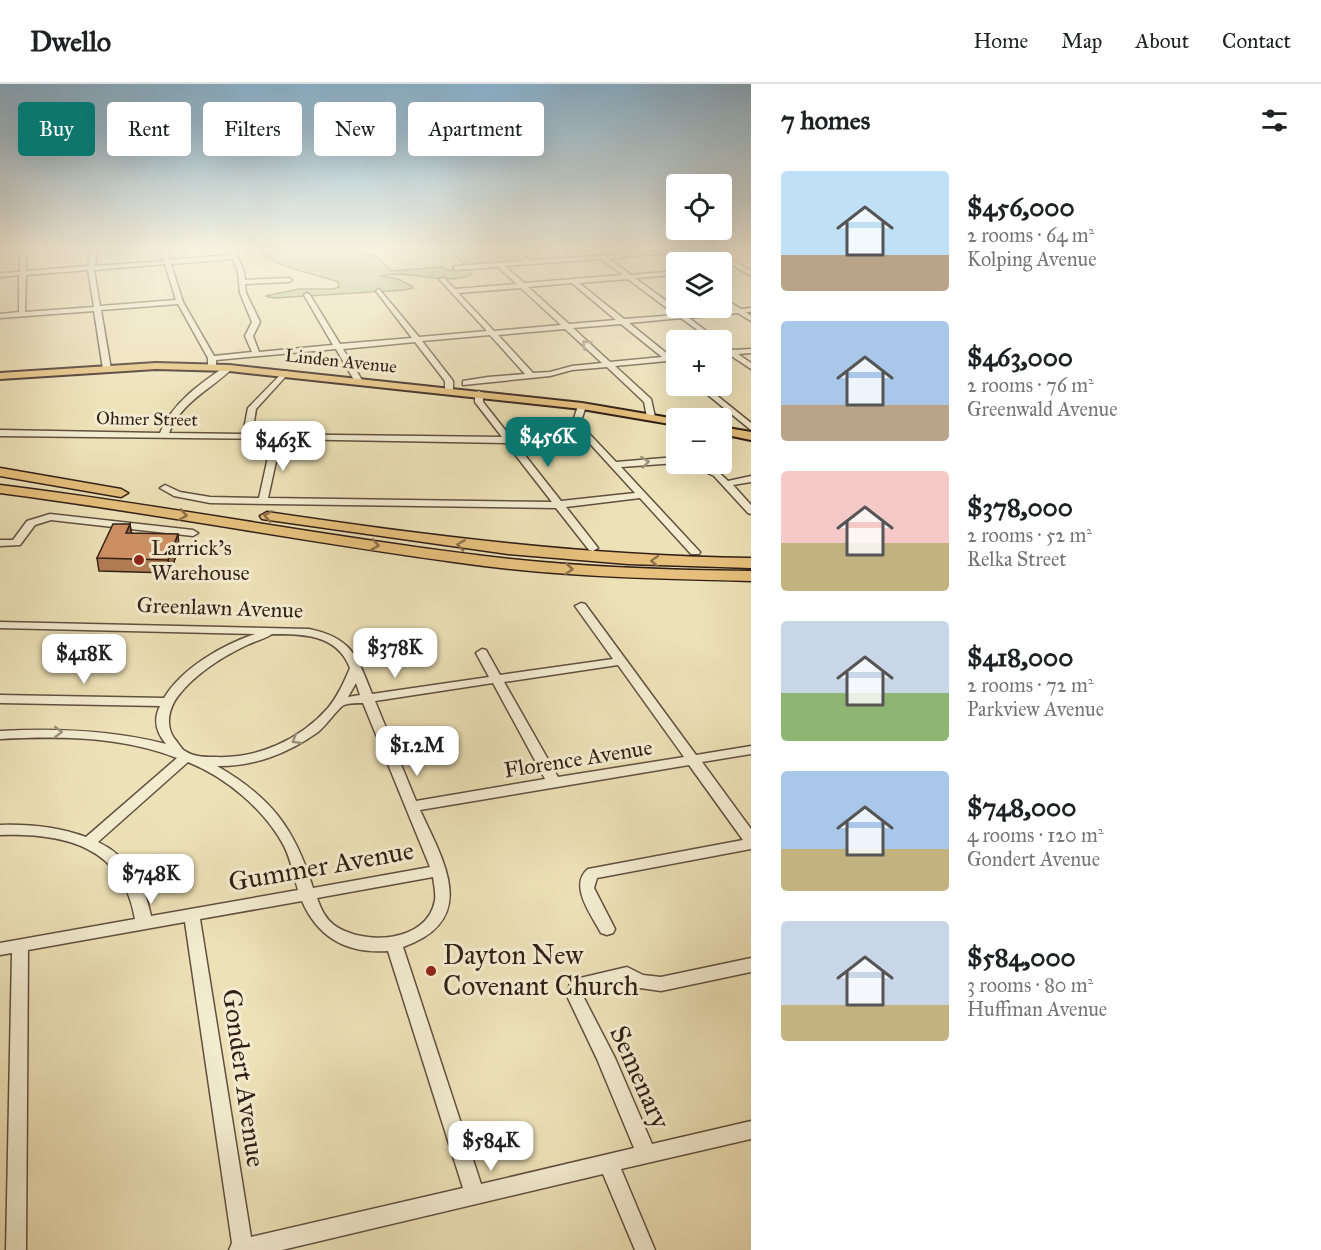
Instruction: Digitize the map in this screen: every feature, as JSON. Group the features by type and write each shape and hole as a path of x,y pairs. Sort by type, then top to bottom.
{"highway":[{"path":"0,472 134,495 496,549 652,561 751,563"},
{"path":"0,479 134,495"},
{"path":"0,489 147,509 485,561 638,574 751,576"},
{"path":"0,502 147,509"}],"main road":[{"name":"Linden Avenue","path":"0,376 212,362 229,368 479,393 582,406 666,420"},
{"path":"732,432 747,434"}],"street":[{"path":"22,304 22,314"},
{"path":"97,304 107,369"},
{"path":"0,316 147,304"},
{"path":"181,304 212,362 256,354 666,317"},
{"path":"248,304 256,322 249,336 256,354"},
{"path":"313,304 358,380"},
{"path":"389,304 449,381 449,390"},
{"path":"466,304 531,375"},
{"path":"543,304 648,401 651,417"},
{"path":"602,304 666,353"},
{"path":"732,306 751,319"},
{"path":"732,312 751,310"},
{"path":"685,318 701,330"},
{"path":"732,353 751,351"},
{"path":"732,354 751,367"},
{"path":"466,383 666,359"},
{"path":"164,436 174,414 202,386 229,368"},
{"path":"247,437 252,408 284,373"},
{"path":"479,393 479,402 593,548"},
{"path":"713,396 751,427"},
{"path":"582,406 576,424 695,552"},
{"name":"Ohmer Street","path":"0,433 509,440"},
{"path":"263,500 277,437"},
{"path":"614,465 666,461"},
{"path":"716,474 751,511"},
{"path":"726,484 751,479"},
{"path":"165,488 174,494 200,499 263,500 560,504 641,495"},
{"path":"0,543 16,543 31,523 50,517 194,533"},
{"path":"581,606 751,842 593,873 588,877 586,888 607,928"},
{"name":"Greenlawn Avenue","path":"0,625 301,631 326,635 346,649 356,667 438,871 443,897 436,917 418,934 394,944"},
{"path":"279,631 249,639 206,662 185,681 168,702 163,716 164,733 167,740 188,756 243,790 271,817 290,844 321,922 337,935 364,943 394,944 476,1195"},
{"path":"482,653 554,783"},
{"path":"340,702 621,661"},
{"path":"0,735 54,732 90,734 143,742 188,756 231,762 273,752 307,733 326,718 340,702 356,667"},
{"path":"0,699 168,702"},
{"name":"Florence Avenue","path":"412,806 751,750"},
{"path":"88,843 188,756"},
{"path":"0,830 45,830 88,843 113,858 126,872 140,901 144,923"},
{"name":"Gummer Avenue","path":"0,949 438,871"},
{"name":"Gondert Avenue","path":"192,915 241,1250"},
{"path":"16,1250 20,945"},
{"name":"Semenary","path":"647,1155 634,1129 606,1058 575,996 576,988 580,985 627,974 640,981 661,984 751,965"},
{"path":"241,1250 751,1130"},
{"path":"609,1164 645,1250"}],"building":[{"path":"113,524 130,524 126,533 178,534 168,560 97,558"}],"place":[{"name":"Larrick’s Warehouse","path":"139,560"},
{"name":"Dayton New Covenant Church","path":"431,971"}]}
